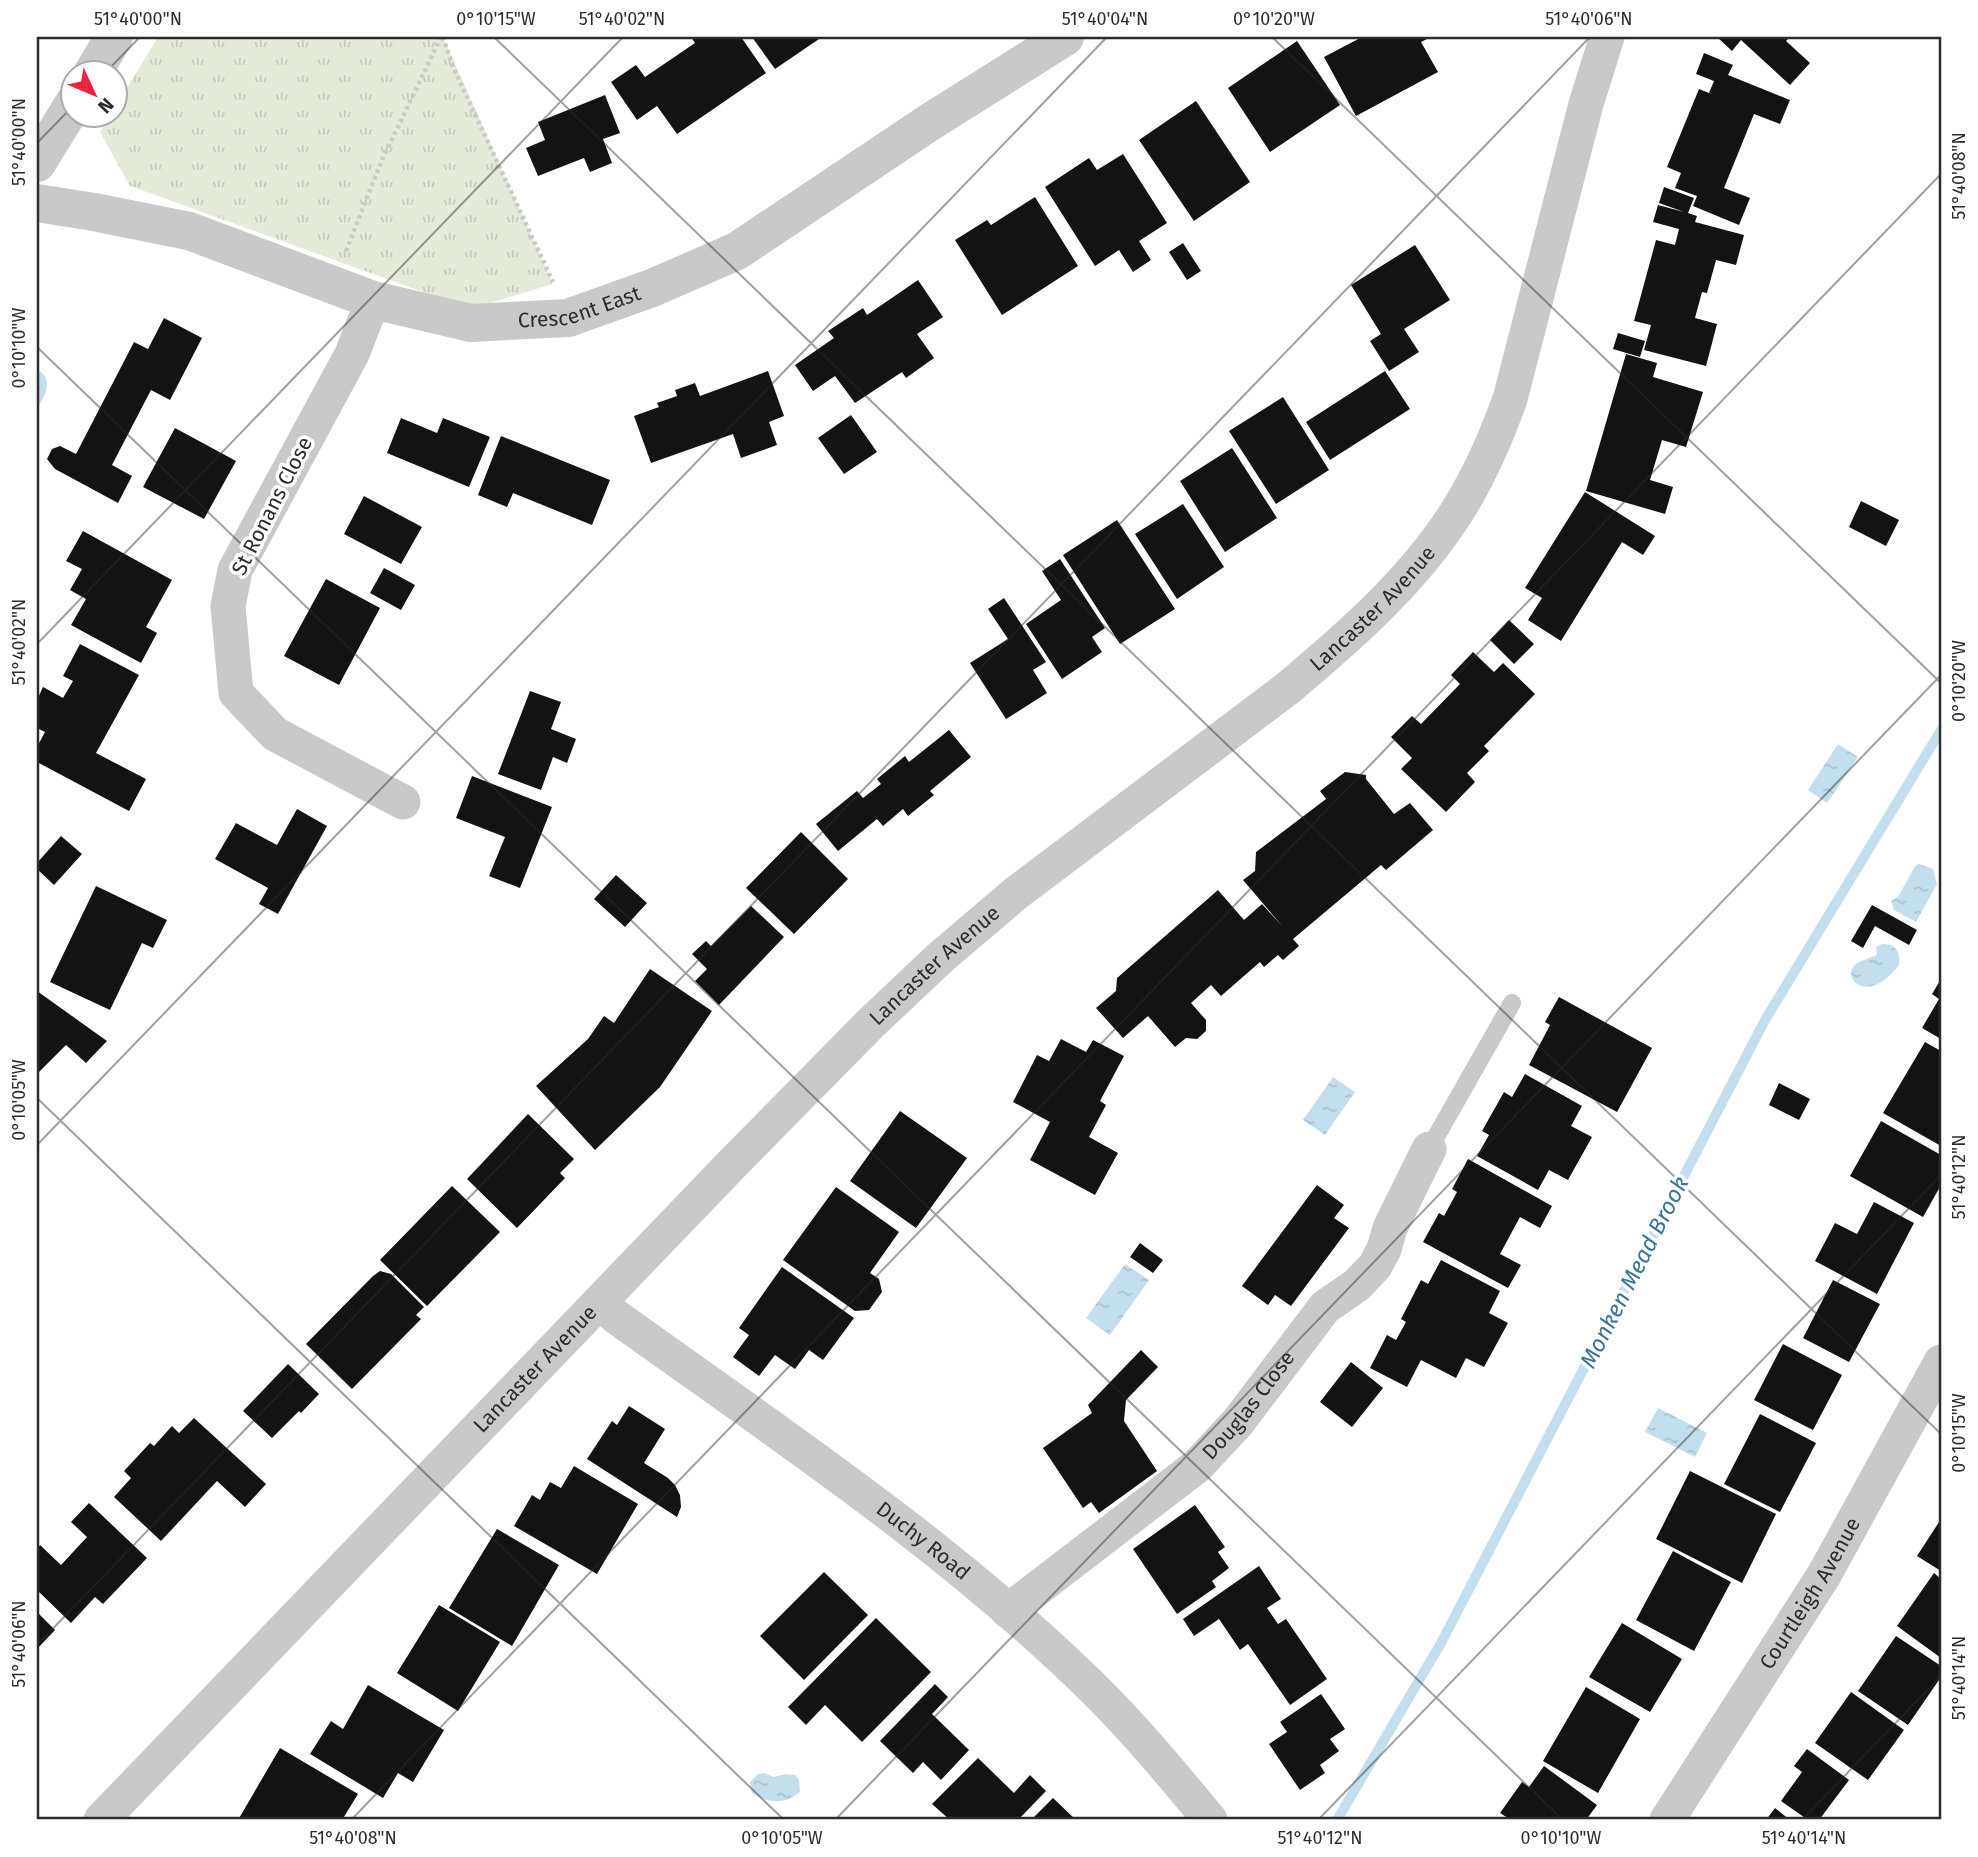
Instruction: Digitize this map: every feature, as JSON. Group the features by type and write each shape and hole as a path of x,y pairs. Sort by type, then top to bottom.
{"street":[{"path":"100,60 114,37"},
{"name":"Crescent East","path":"37,203 189,231 373,300 471,323 568,318 652,288 737,251 930,121 1065,37"},
{"name":"Lancaster Avenue","path":"101,1820 861,1033 941,957 1015,894 1245,722 1298,679 1384,599 1440,535 1461,505 1488,457 1510,399 1586,104 1607,37"},
{"path":"37,163 60,126"},
{"name":"St Ronans Close","path":"373,300 352,354 235,570 228,606 229,632 236,693 275,734 403,802"},
{"name":"Douglas Close","path":"1008,1611 1197,1466 1238,1422 1325,1307 1357,1285 1375,1266 1384,1249 1390,1228 1429,1149"},
{"name":"Duchy Road","path":"600,1302 626,1324 881,1507 957,1566 1091,1686 1167,1767 1210,1820"},
{"name":"Courtleigh Avenue","path":"1667,1820 1824,1575 1941,1362"}],"lane":[{"path":"1429,1149 1512,1003"}],"path":[{"path":"333,284 382,160 442,37"},
{"path":"442,37 453,67 568,318"}],"green space":[{"path":"158,37 443,37 553,284 470,309 130,186 100,132 130,130 130,83"}],"water":[{"path":"37,370 45,377 47,387 37,408"},
{"path":"1838,744 1858,757 1827,803 1808,790"},
{"path":"1919,864 1933,869 1937,884 1916,922 1894,910 1891,901 1898,897 1915,866"},
{"path":"1882,944 1891,945 1896,950 1899,965 1876,985 1859,985 1851,975 1852,969 1856,964 1877,955 1876,947"},
{"path":"1333,1077 1355,1092 1325,1135 1303,1120"},
{"path":"1125,1264 1149,1280 1110,1335 1086,1318"},
{"path":"1658,1408 1707,1433 1695,1457 1645,1432"},
{"path":"758,1774 774,1777 795,1775 799,1780 800,1792 783,1801 770,1801 752,1793 750,1782"}],"building":[{"path":"691,37 741,37 766,73 677,134 657,106 637,120 611,82 636,65 645,77 695,43"},
{"path":"752,37 822,37 775,69"},
{"path":"1362,37 1431,37 1421,42 1438,72 1356,116 1324,57"},
{"path":"1717,37 1790,37 1786,41 1810,63 1790,85 1741,40 1732,51"},
{"path":"1297,41 1340,105 1270,152 1228,88"},
{"path":"1704,53 1733,65 1728,75 1790,100 1780,124 1754,114 1724,188 1750,198 1739,225 1693,206 1697,196 1675,188 1681,173 1667,167 1699,89 1709,93 1714,81 1696,74"},
{"path":"605,95 620,133 603,139 612,163 590,172 584,158 538,176 526,148 545,140 538,122"},
{"path":"1196,101 1250,182 1194,221 1139,140"},
{"path":"1123,154 1167,223 1139,241 1151,260 1133,272 1119,250 1095,266 1045,187 1089,158 1097,170"},
{"path":"1664,187 1694,198 1688,213 1697,216 1695,222 1744,235 1736,265 1716,260 1707,293 1702,292 1695,318 1717,324 1706,366 1644,350 1651,325 1634,321 1656,240 1675,245 1679,229 1653,222 1658,205 1684,212 1659,203"},
{"path":"1035,197 1078,266 1002,315 955,240 987,220 991,225"},
{"path":"1183,243 1201,271 1187,280 1169,252"},
{"path":"1415,245 1450,300 1404,329 1419,352 1389,371 1370,341 1381,334 1351,285"},
{"path":"918,280 943,317 917,334 934,358 906,378 902,372 855,403 835,376 813,391 795,365 834,338 828,331 863,308 867,315"},
{"path":"164,318 202,338 170,400 151,390 112,465 132,476 118,503 55,469 47,459 52,449 60,446 76,454 134,342 148,349"},
{"path":"1618,333 1645,341 1640,357 1613,349"},
{"path":"1626,354 1657,363 1653,377 1703,392 1686,447 1662,440 1650,480 1673,487 1665,514 1586,491"},
{"path":"768,371 784,416 769,422 777,445 741,458 733,434 651,463 634,416 659,407 657,403 677,396 675,390 695,383 700,396"},
{"path":"1385,371 1410,409 1330,460 1306,422"},
{"path":"1283,397 1329,470 1276,504 1229,431"},
{"path":"851,415 877,452 844,474 818,438"},
{"path":"401,418 437,433 443,418 490,437 469,487 387,453"},
{"path":"175,428 236,461 204,519 143,487"},
{"path":"501,436 610,480 592,525 513,493 507,507 478,495"},
{"path":"1232,448 1277,518 1225,552 1180,481"},
{"path":"1585,492 1655,536 1643,555 1622,542 1561,641 1528,620 1542,598 1525,588"},
{"path":"364,496 422,527 401,564 344,534"},
{"path":"1861,501 1899,520 1886,546 1849,527"},
{"path":"1183,504 1224,567 1177,599 1135,534"},
{"path":"1117,520 1175,609 1120,644 1063,555"},
{"path":"83,531 172,580 146,627 157,633 141,663 71,625 86,599 70,590 82,569 66,561"},
{"path":"1060,559 1105,628 1092,637 1102,652 1062,679 1026,624 1061,600 1042,571"},
{"path":"384,568 415,585 401,610 370,593"},
{"path":"326,579 380,608 339,685 284,656"},
{"path":"1004,598 1046,662 1033,670 1047,693 1006,719 970,663 1008,639 988,609"},
{"path":"1509,620 1534,644 1514,664 1490,640"},
{"path":"80,644 139,675 96,753 146,779 129,811 37,762 37,747 45,732 37,728 37,700 43,687 63,698 73,681 63,676"},
{"path":"1473,652 1494,672 1503,663 1535,694 1484,746 1489,751 1467,773 1475,782 1446,812 1401,769 1412,758 1391,737 1412,716 1421,724 1460,684 1451,675"},
{"path":"530,691 561,702 551,729 576,739 567,763 553,757 541,790 498,774"},
{"path":"949,730 971,757 930,791 934,795 908,816 903,809 883,826 877,819 838,851 816,824 857,791 863,798 881,784 877,779 905,756 909,762"},
{"path":"1345,772 1366,775 1366,779 1394,814 1410,803 1433,830 1386,870 1381,865 1293,939 1299,946 1283,960 1278,955 1264,967 1260,962 1221,996 1211,985 1191,1003 1206,1020 1206,1031 1197,1039 1186,1038 1175,1047 1148,1016 1123,1038 1096,1008 1116,991 1117,978 1218,890 1244,920 1262,904 1283,927 1243,880 1255,871 1256,852 1326,799 1320,791"},
{"path":"472,776 552,807 520,888 489,876 505,837 456,818"},
{"path":"297,809 327,826 278,914 259,904 268,888 215,859 236,823 277,845"},
{"path":"801,832 848,879 794,934 746,888"},
{"path":"61,836 82,854 54,885 37,869 37,863"},
{"path":"616,875 647,903 625,927 594,899"},
{"path":"96,886 167,920 153,948 142,943 110,1010 50,982"},
{"path":"1872,905 1917,930 1909,945 1875,926 1863,948 1851,941"},
{"path":"751,906 784,937 719,1005 695,981 707,969 692,954 706,941 711,946"},
{"path":"650,969 712,1011 660,1087 595,1150 536,1086 588,1039 604,1016 614,1023"},
{"path":"1941,979 1941,1039 1922,1028 1939,999 1932,994"},
{"path":"37,991 107,1041 86,1063 66,1045 37,1074"},
{"path":"1559,997 1652,1048 1617,1112 1529,1065 1550,1025 1545,1022"},
{"path":"1061,1039 1086,1052 1093,1040 1124,1056 1100,1101 1106,1105 1089,1137 1118,1153 1095,1195 1030,1160 1050,1122 1013,1102 1037,1055 1049,1061"},
{"path":"1925,1042 1941,1051 1941,1146 1883,1113"},
{"path":"1525,1074 1582,1106 1571,1126 1592,1137 1568,1180 1549,1170 1538,1190 1477,1156 1489,1135 1482,1131 1504,1092 1512,1097"},
{"path":"1779,1083 1810,1099 1799,1120 1769,1105"},
{"path":"900,1111 967,1158 916,1228 850,1181"},
{"path":"528,1114 574,1159 560,1173 565,1178 517,1228 467,1179"},
{"path":"1881,1121 1941,1155 1941,1185 1923,1217 1850,1176"},
{"path":"1468,1159 1552,1206 1540,1228 1520,1217 1500,1254 1521,1265 1508,1288 1423,1242 1439,1213 1444,1216 1457,1192 1452,1189"},
{"path":"1317,1185 1344,1205 1334,1218 1349,1228 1291,1306 1275,1295 1268,1305 1242,1286"},
{"path":"452,1186 500,1232 427,1306 380,1260"},
{"path":"836,1187 899,1232 870,1273 879,1279 882,1292 869,1310 855,1311 783,1260"},
{"path":"1874,1202 1914,1223 1877,1294 1815,1261 1835,1223 1857,1234"},
{"path":"1140,1243 1163,1260 1153,1273 1130,1257"},
{"path":"1441,1260 1500,1291 1489,1313 1508,1323 1484,1367 1466,1358 1456,1378 1421,1360 1407,1387 1370,1368 1387,1335 1396,1340 1406,1322 1401,1319 1421,1280 1428,1284"},
{"path":"782,1267 854,1318 823,1360 809,1350 795,1369 775,1355 759,1376 733,1357 749,1335 739,1328"},
{"path":"380,1271 391,1274 424,1307 416,1315 421,1319 352,1389 306,1344"},
{"path":"1833,1280 1880,1304 1849,1362 1803,1338"},
{"path":"1783,1344 1842,1375 1813,1430 1754,1400"},
{"path":"1141,1350 1158,1367 1126,1400 1124,1421 1157,1471 1099,1513 1091,1502 1083,1508 1043,1448 1092,1413 1088,1405"},
{"path":"1351,1362 1383,1388 1352,1427 1320,1402"},
{"path":"288,1364 319,1394 272,1438 243,1411"},
{"path":"629,1406 665,1429 644,1463 675,1485 680,1495 681,1507 677,1517 587,1459 612,1421 617,1425"},
{"path":"1760,1414 1816,1443 1780,1512 1724,1484"},
{"path":"194,1418 266,1484 245,1507 217,1481 161,1541 114,1497 131,1478 124,1471 150,1443 154,1446 172,1426 179,1433"},
{"path":"574,1466 638,1504 597,1574 514,1526 532,1495 540,1500 550,1482 561,1488"},
{"path":"1690,1471 1776,1514 1742,1583 1656,1539"},
{"path":"89,1503 147,1558 103,1604 95,1597 71,1623 37,1590 37,1549 40,1545 61,1565 87,1537 71,1522"},
{"path":"1195,1505 1225,1547 1218,1552 1229,1568 1212,1581 1216,1587 1177,1614 1133,1549"},
{"path":"1941,1519 1941,1571 1917,1556"},
{"path":"497,1529 559,1565 512,1646 449,1608"},
{"path":"1673,1551 1731,1582 1694,1651 1636,1620"},
{"path":"1259,1566 1281,1599 1267,1608 1278,1624 1286,1619 1327,1679 1290,1705 1248,1644 1240,1650 1219,1619 1194,1636 1183,1619"},
{"path":"824,1572 868,1615 804,1680 760,1636"},
{"path":"1934,1573 1941,1579 1941,1658 1897,1626"},
{"path":"439,1605 500,1642 458,1711 397,1673"},
{"path":"37,1612 55,1630 37,1649"},
{"path":"876,1618 931,1672 862,1742 825,1705 806,1725 788,1707"},
{"path":"1622,1623 1682,1659 1650,1712 1589,1677"},
{"path":"1896,1636 1941,1666 1941,1677 1908,1725 1858,1691"},
{"path":"935,1684 948,1697 932,1714 969,1750 941,1780 923,1762 913,1773 880,1741"},
{"path":"368,1685 444,1730 413,1782 398,1773 383,1798 310,1754 331,1721 343,1729"},
{"path":"1586,1687 1640,1719 1598,1793 1543,1761"},
{"path":"1851,1692 1904,1730 1868,1780 1815,1743"},
{"path":"1321,1694 1345,1729 1330,1739 1339,1751 1320,1765 1325,1773 1300,1790 1269,1744 1287,1732 1280,1722"},
{"path":"280,1748 358,1794 342,1820 238,1820"},
{"path":"1807,1749 1849,1780 1819,1820 1808,1820 1781,1801 1802,1772 1794,1766"},
{"path":"978,1758 1014,1793 1030,1775 1046,1791 1018,1820 950,1820 932,1804"},
{"path":"1544,1766 1597,1805 1586,1820 1511,1820 1500,1813 1522,1782 1529,1787"},
{"path":"1053,1798 1076,1820 1031,1820"},
{"path":"1775,1808 1790,1820 1766,1820"}],"waterway":[{"name":"Monken Mead Brook","path":"1337,1820 1441,1643 1765,1020 1941,730"}]}
